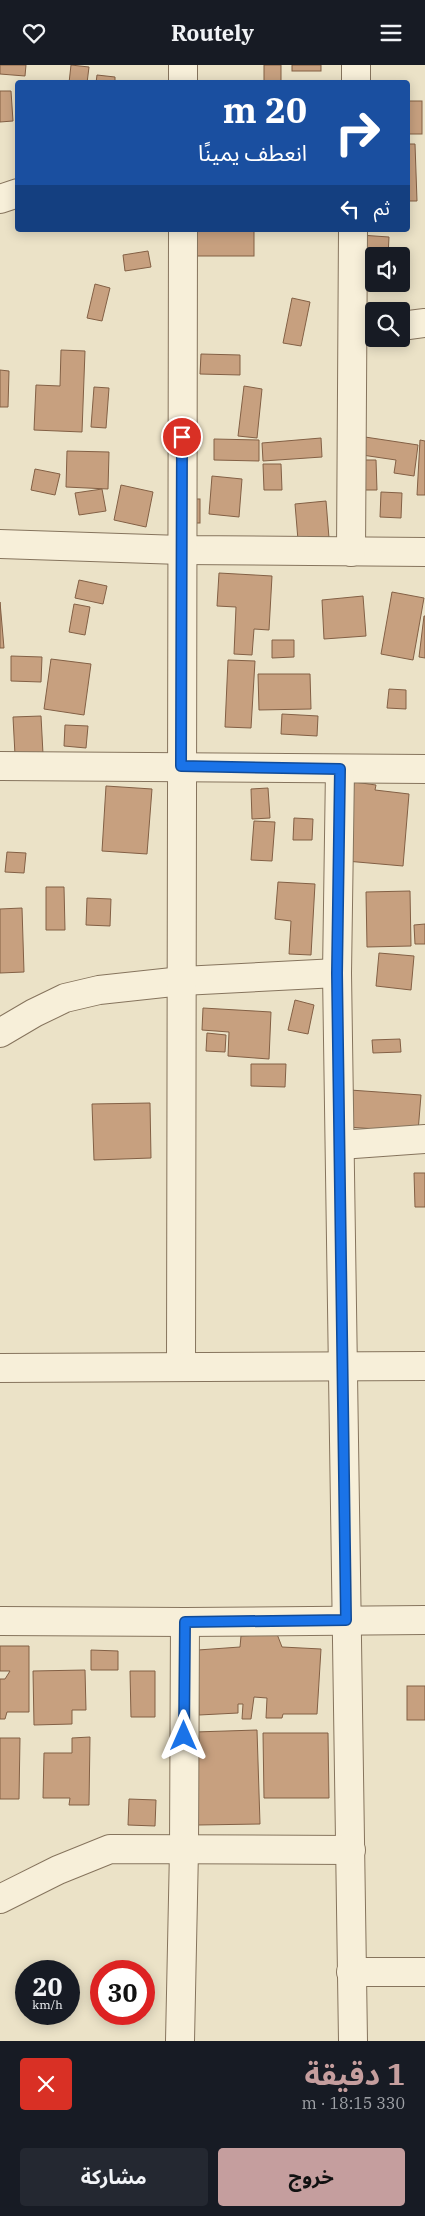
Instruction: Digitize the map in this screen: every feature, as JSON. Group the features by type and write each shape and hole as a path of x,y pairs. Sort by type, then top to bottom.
{"street":[{"path":"183,65 183,80"},
{"path":"356,65 356,80"},
{"path":"0,199 15,194"},
{"path":"181,1366 183,232"},
{"path":"351,552 363,331 353,232"},
{"path":"410,325 425,323"},
{"path":"0,544 181,551 425,552"},
{"path":"0,766 425,769"},
{"path":"340,769 337,973 353,2041"},
{"path":"0,1033 34,1013 65,999 99,990 182,981 337,973"},
{"path":"340,1145 425,1139"},
{"path":"0,1369 181,1366 425,1366"},
{"path":"0,1621 425,1620"},
{"path":"180,2041 184,1850 185,1622"},
{"path":"0,1899 58,1870 110,1849 351,1850"},
{"path":"351,1972 425,1972"}],"building":[{"path":"0,65 26,65 25,76 0,74"},
{"path":"71,65 89,67 87,80 69,80"},
{"path":"264,65 281,65 281,80 264,80"},
{"path":"292,65 321,65 321,71 292,71"},
{"path":"97,75 115,77 115,80 96,80"},
{"path":"0,91 11,91 13,121 0,122"},
{"path":"410,101 422,101 422,134 410,134"},
{"path":"410,144 415,144 417,201 410,201"},
{"path":"196,232 254,232 254,256 196,256"},
{"path":"360,235 389,237 388,247 365,247 365,268 359,268"},
{"path":"148,251 151,267 125,271 123,255"},
{"path":"362,271 365,271 365,291 362,291"},
{"path":"95,284 110,288 102,321 87,318"},
{"path":"292,298 310,302 301,346 283,343"},
{"path":"61,350 85,351 82,432 34,430 36,385 60,386"},
{"path":"201,354 240,355 240,375 200,374"},
{"path":"0,370 9,371 8,407 0,407"},
{"path":"244,386 262,389 257,438 238,436"},
{"path":"94,387 109,388 106,428 91,427"},
{"path":"365,437 418,445 414,476 394,473 396,460 362,455"},
{"path":"321,438 322,457 263,461 262,443"},
{"path":"214,439 259,440 259,461 214,460"},
{"path":"420,440 425,441 425,495 417,495"},
{"path":"67,451 109,452 108,489 66,487"},
{"path":"360,460 376,460 377,490 360,490"},
{"path":"263,464 281,464 282,490 264,490"},
{"path":"35,469 60,474 55,495 31,490"},
{"path":"212,476 242,479 239,517 209,514"},
{"path":"121,485 153,492 146,527 114,520"},
{"path":"102,489 106,511 79,515 75,493"},
{"path":"381,492 402,493 401,518 380,517"},
{"path":"185,499 200,499 200,523 185,523"},
{"path":"326,501 329,538 298,540 295,504"},
{"path":"219,573 272,576 269,630 254,629 252,655 234,654 236,607 217,606"},
{"path":"79,580 107,586 103,604 75,598"},
{"path":"392,592 424,598 413,660 381,654"},
{"path":"363,596 366,636 324,639 322,600"},
{"path":"0,602 4,648 0,648"},
{"path":"74,604 90,607 85,635 69,632"},
{"path":"425,616 425,658 419,657"},
{"path":"272,640 294,640 294,657 272,658"},
{"path":"11,656 42,657 41,682 11,681"},
{"path":"51,659 91,664 84,715 44,709"},
{"path":"228,660 255,661 251,728 225,727"},
{"path":"258,674 310,674 311,709 259,710"},
{"path":"389,689 406,690 406,709 387,708"},
{"path":"282,714 318,716 317,736 281,734"},
{"path":"41,716 43,754 15,755 13,717"},
{"path":"65,725 88,726 86,748 64,746"},
{"path":"354,782 376,785 375,790 409,794 403,866 346,861"},
{"path":"106,786 152,789 147,854 102,851"},
{"path":"268,788 270,818 252,819 251,789"},
{"path":"294,818 313,819 312,840 293,840"},
{"path":"254,821 275,822 272,861 251,860"},
{"path":"7,852 26,853 24,873 5,872"},
{"path":"278,882 315,884 311,955 289,954 291,921 275,919"},
{"path":"46,887 64,887 65,930 46,930"},
{"path":"410,891 411,946 367,947 366,892"},
{"path":"87,898 111,899 110,926 86,925"},
{"path":"22,908 24,972 0,973 0,909"},
{"path":"425,924 425,944 415,944 414,925"},
{"path":"379,953 414,956 411,990 376,986"},
{"path":"295,1000 314,1005 308,1034 288,1030"},
{"path":"203,1008 271,1012 269,1059 228,1056 229,1032 202,1030"},
{"path":"207,1033 226,1035 225,1052 206,1051"},
{"path":"400,1039 401,1052 373,1053 372,1040"},
{"path":"251,1064 286,1064 285,1087 251,1086"},
{"path":"350,1090 421,1095 418,1132 348,1127"},
{"path":"150,1103 151,1158 94,1160 92,1104"},
{"path":"414,1173 425,1173 425,1207 415,1207"},
{"path":"277,1634 282,1647 321,1649 317,1714 283,1714 282,1718 266,1718 267,1698 254,1697 251,1719 242,1719 243,1704 238,1704 238,1713 199,1715 198,1650 240,1647 241,1636"},
{"path":"0,1646 29,1646 29,1712 7,1712 5,1719 0,1719 0,1679 5,1679 10,1671 0,1671"},
{"path":"91,1650 118,1651 118,1670 91,1670"},
{"path":"85,1670 86,1710 72,1710 72,1724 34,1725 33,1671"},
{"path":"130,1671 155,1671 155,1717 131,1717"},
{"path":"407,1686 425,1686 425,1720 407,1720"},
{"path":"257,1730 260,1824 198,1825 195,1732"},
{"path":"263,1733 328,1733 329,1798 264,1798"},
{"path":"90,1737 89,1805 69,1805 70,1798 43,1798 44,1753 72,1753 72,1738"},
{"path":"0,1738 20,1738 19,1799 0,1799"},
{"path":"129,1799 156,1800 155,1826 128,1825"}],"route":[{"path":"182,437 181,766 340,769 337,973 346,1620 185,1622 184,1736"}]}
